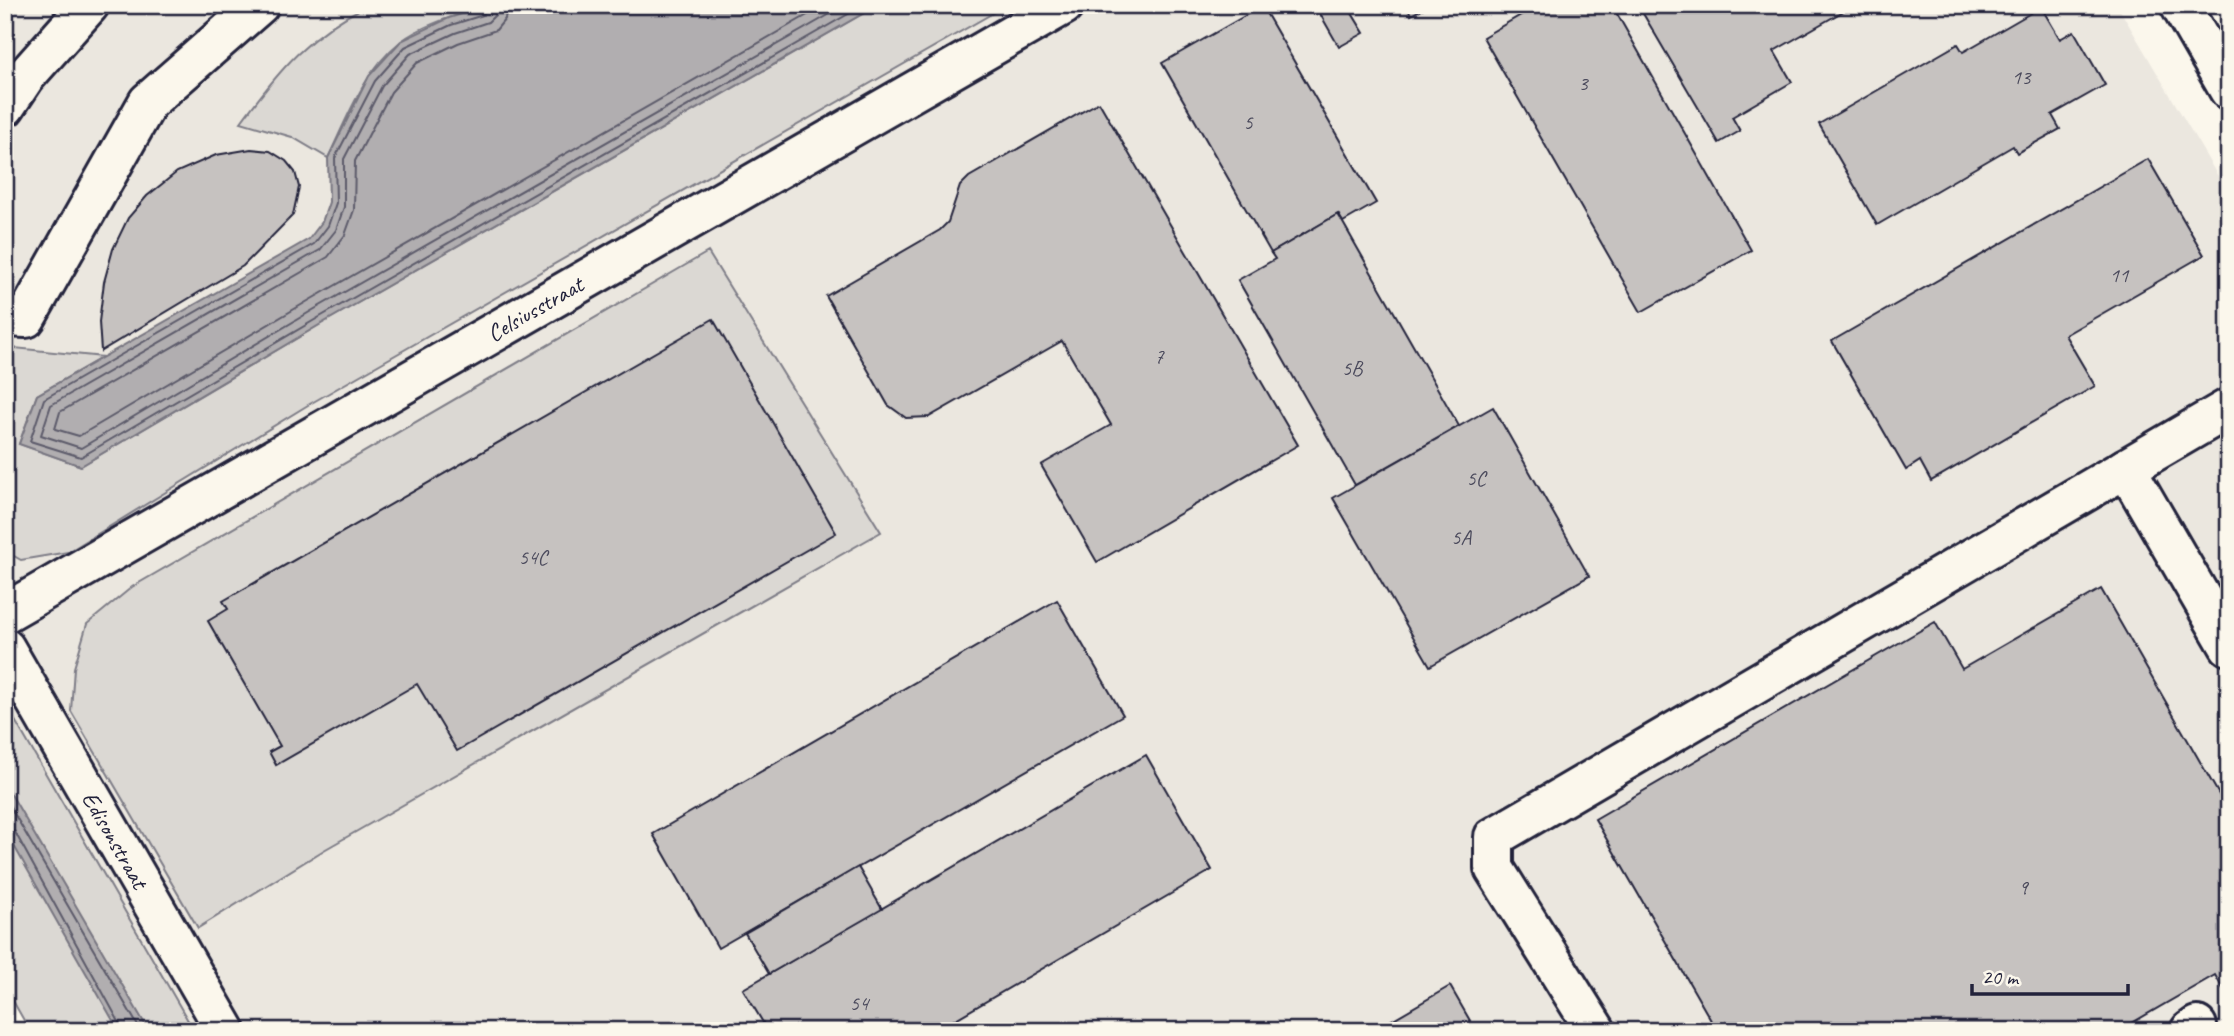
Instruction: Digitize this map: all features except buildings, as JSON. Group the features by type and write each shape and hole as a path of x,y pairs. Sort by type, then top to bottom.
{"street":[{"path":"5,107 25,77 89,5"},
{"path":"5,317 26,318 148,102 259,5"},
{"name":"Celsiusstraat","path":"5,613 1064,5"},
{"path":"2180,5 2229,90"},
{"path":"1596,1031 1494,867 1494,837 2229,408"},
{"path":"2126,468 2229,646"},
{"name":"Edisonstraat","path":"5,648 226,1031"}],"path":[{"path":"5,1026 8,1031"}],"shaded area":[{"path":"5,5 2117,5 2229,195 2229,1031 136,1031 5,804"},
{"path":"368,5 491,5 420,29 387,54 366,81 328,158 292,137 241,122 297,54 329,28"},
{"path":"878,5 1007,5 308,405 68,552 21,560 5,551 5,347 103,357 37,395 19,444 81,466 321,324"},
{"path":"708,252 881,532 324,850 198,928 71,711 74,668 87,624 132,587"},
{"path":"5,703 194,1031 30,1031 5,987"}],"water":[{"path":"491,5 878,5 321,324 81,466 19,444 37,395 309,239 322,222 329,202 328,158 369,76 401,41 449,18"},
{"path":"5,784 149,1031 119,1031 5,830"}]}
